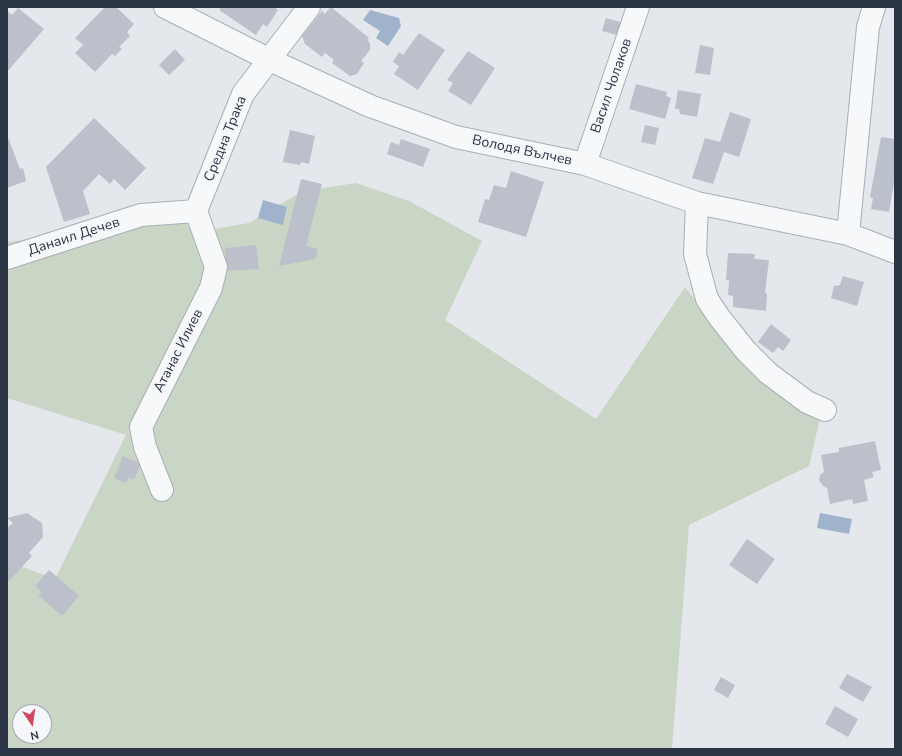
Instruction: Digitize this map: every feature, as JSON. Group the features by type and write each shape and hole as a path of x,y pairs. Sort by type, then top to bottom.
{"street":[{"name":"Володя Вълчев","path":"164,7 270,60 370,106 456,137 585,164 697,203 848,234 895,252"},
{"name":"Средна Трака","path":"196,211 243,94 309,7"},
{"name":"Васил Чолаков","path":"585,164 638,7"},
{"path":"848,234 868,27 874,7"},
{"path":"697,203 695,254 707,299 719,317 746,351 768,373 807,402 825,410"},
{"name":"Данаил Дечев","path":"7,258 141,215 196,211"},
{"name":"Атанас Илиев","path":"162,490 145,447 141,426 211,288 216,267 196,211"}],"green space":[{"path":"356,183 409,201 482,241 445,320 596,419 685,287 739,357 820,418 809,466 689,525 672,749 7,749 7,561 55,579 126,435 7,398 7,242 115,228 165,203 195,232 249,223 303,191"}],"water":[{"path":"370,10 399,18 401,26 388,46 376,38 380,31 363,20"},
{"path":"263,200 287,207 283,225 258,218"},
{"path":"820,513 852,519 849,534 817,528"}],"building":[{"path":"105,7 116,7 134,24 127,32 130,36 119,47 122,49 115,56 112,54 95,72 75,53 83,45 75,38"},
{"path":"221,7 274,7 278,10 267,27 263,24 256,35 219,10"},
{"path":"331,7 369,38 367,40 370,43 370,50 361,61 364,63 357,74 350,76 332,63 334,60 325,53 322,57 305,44 302,36 322,11 325,14"},
{"path":"18,8 44,29 7,72 7,11 12,15"},
{"path":"606,18 624,23 620,36 602,31"},
{"path":"419,33 445,50 418,90 394,74 399,66 393,62 399,52 403,55"},
{"path":"700,45 714,48 710,75 695,73"},
{"path":"175,49 185,60 169,75 159,65"},
{"path":"468,51 495,68 471,105 448,91 453,83 447,80"},
{"path":"636,84 667,92 666,96 671,98 665,119 629,109"},
{"path":"678,90 701,94 697,117 680,114 679,109 675,109"},
{"path":"730,112 751,119 739,157 724,152 713,184 692,178 705,138 720,142"},
{"path":"94,118 146,168 125,190 114,179 110,184 99,174 83,191 90,214 64,222 46,167"},
{"path":"645,125 659,128 655,145 641,142"},
{"path":"290,130 315,136 309,164 301,162 300,165 283,162"},
{"path":"7,135 20,169 23,168 26,181 7,188"},
{"path":"881,137 895,139 895,177 889,212 871,209 873,198 870,197"},
{"path":"401,139 430,149 423,167 387,154 391,142 399,145"},
{"path":"511,171 544,182 526,237 478,222 485,199 489,200 494,185 506,188"},
{"path":"301,179 322,184 306,246 318,249 315,259 279,266"},
{"path":"256,245 259,269 227,271 225,248"},
{"path":"728,253 755,254 754,259 769,260 765,293 767,294 766,311 733,307 733,296 728,295 729,280 726,280"},
{"path":"843,276 864,282 857,306 831,298 834,286 840,285"},
{"path":"771,324 791,340 783,351 778,347 773,353 758,342"},
{"path":"875,441 881,470 872,472 874,477 864,480 868,501 853,504 852,499 830,504 827,488 823,486 819,480 820,475 824,472 821,455 839,452 839,448"},
{"path":"123,456 141,464 134,480 128,477 126,483 114,478"},
{"path":"27,513 42,523 43,537 29,553 32,556 9,581 7,579 7,528 13,523 7,518"},
{"path":"747,539 775,559 757,584 729,565"},
{"path":"49,570 79,596 62,616 38,595 42,592 35,586"},
{"path":"847,674 872,687 863,702 839,688"},
{"path":"721,677 735,685 728,698 714,690"},
{"path":"835,706 858,719 848,737 825,724"}]}
